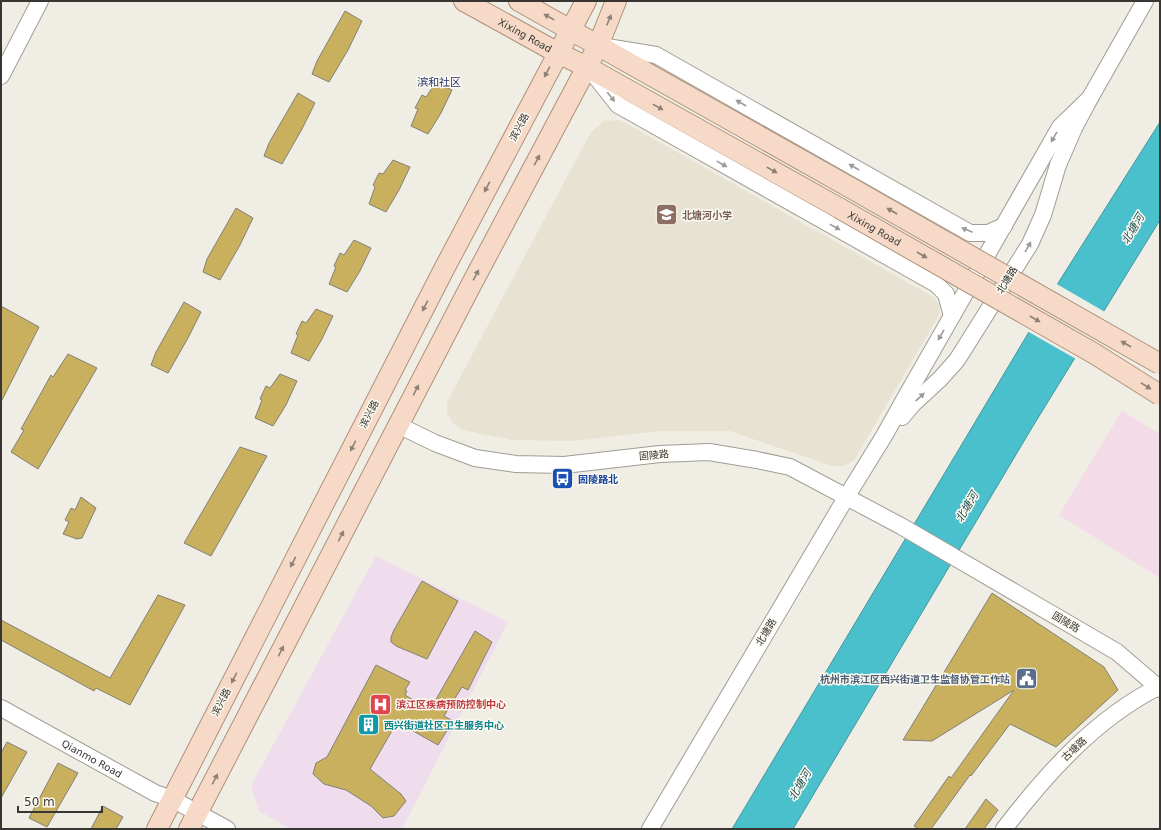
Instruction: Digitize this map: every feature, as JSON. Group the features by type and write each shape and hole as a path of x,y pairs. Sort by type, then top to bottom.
{"main road":[{"name":"Xixing Road","path":"464,1 558,53 587,66 839,208 1096,354 1160,395"},
{"path":"519,1 1160,364"},
{"name":"滨兴路","path":"157,829 443,271 586,1"},
{"path":"193,821 473,280 598,46 616,1"}],"street":[{"path":"1,76 40,1"},
{"name":"北塘路","path":"884,436 913,404 958,360 1030,244 1044,215 1058,165 1065,148 1090,98 1145,1"},
{"path":"598,46 656,55 970,233 988,233 1004,226"},
{"name":"Xixing Road","path":"587,66 618,105 936,284 946,294 952,316"},
{"name":"北塘路","path":"650,829 884,436 1060,127 1090,98"},
{"name":"固陵路","path":"398,425 435,443 475,458 516,464 564,465 660,454 709,452 790,467 901,526 1117,652 1159,687"},
{"name":"古塘路","path":"1004,829 1027,798 1066,756 1110,716 1159,687"},
{"name":"Qianmo Road","path":"1,708 155,793 172,799 193,821 227,829"}],"shaded area":[{"name":"北塘河小学","path":"620,120 935,298 940,306 939,315 854,460 844,466 832,466 730,431 659,431 573,441 511,440 463,430 453,423 447,413 447,402 591,132 604,121"},
{"path":"1122,411 1160,434 1160,578 1059,515"},
{"name":"滨江区疾病预防控制中心","path":"376,556 508,622 402,829 290,829 259,811 251,786"}],"water":[{"name":"北塘河","path":"1160,122 1160,220 1033,426 793,829 732,829 1060,280"}],"pier":[{"path":"1055,283 1105,312 1076,359 1027,331"}],"building":[{"path":"345,11 362,21 348,50 329,82 312,74 317,61"},
{"path":"436,82 452,90 441,113 428,134 411,126 418,109 415,108 422,95 426,97"},
{"path":"298,93 315,103 282,164 264,156 269,143"},
{"path":"393,160 410,167 386,212 369,204 375,187 373,185 379,173 383,174"},
{"path":"236,208 253,218 240,245 220,280 203,272 207,259"},
{"path":"354,240 371,248 360,271 347,292 329,284 336,267 334,266 340,253 344,255"},
{"path":"184,302 201,312 168,373 151,365 156,352"},
{"path":"1,306 39,327 1,402"},
{"path":"316,309 333,316 309,361 291,353 298,335 296,334 302,321 306,323"},
{"path":"68,354 97,368 38,469 11,452 24,430 21,429 51,375 53,377"},
{"path":"280,374 297,381 286,405 273,426 255,418 262,400 260,399 266,386 270,388"},
{"path":"240,447 267,456 211,556 184,543"},
{"path":"81,497 96,508 82,538 77,539 63,534 69,522 65,520 71,508 75,510"},
{"path":"422,581 458,601 427,659 396,646 391,642 391,637 394,630"},
{"name":"杭州市滨江区西兴街道卫生监督协管工作站","path":"992,593 1104,667 1118,690 1056,747 1010,724 971,776 970,775 931,829 919,829 914,826 949,776 951,778 1014,690 932,741 903,740"},
{"path":"158,595 185,605 130,705 96,688 94,691 1,640 1,620 110,678"},
{"path":"475,631 492,642 468,690 462,687 444,716 453,721 438,745 397,722 370,769 401,794 406,801 394,816 383,818 371,806 346,790 324,784 313,774 316,763 327,757 376,665 410,682 405,690 407,691 405,695 430,710"},
{"path":"7,742 27,752 1,798 1,753"},
{"path":"58,763 78,773 47,827 29,818"},
{"path":"986,799 998,810 984,829 965,829"},
{"path":"103,806 123,817 116,829 91,829"}],"place":[{"name":"北塘河小学","path":"667,215"},
{"name":"固陵路北","path":"563,479"},
{"name":"杭州市滨江区西兴街道卫生监督协管工作站","path":"1026,679"},
{"name":"滨江区疾病预防控制中心","path":"381,704"},
{"name":"西兴街道社区卫生服务中心","path":"368,725"}],"district":[{"name":"滨和社区","path":"439,82"}]}
